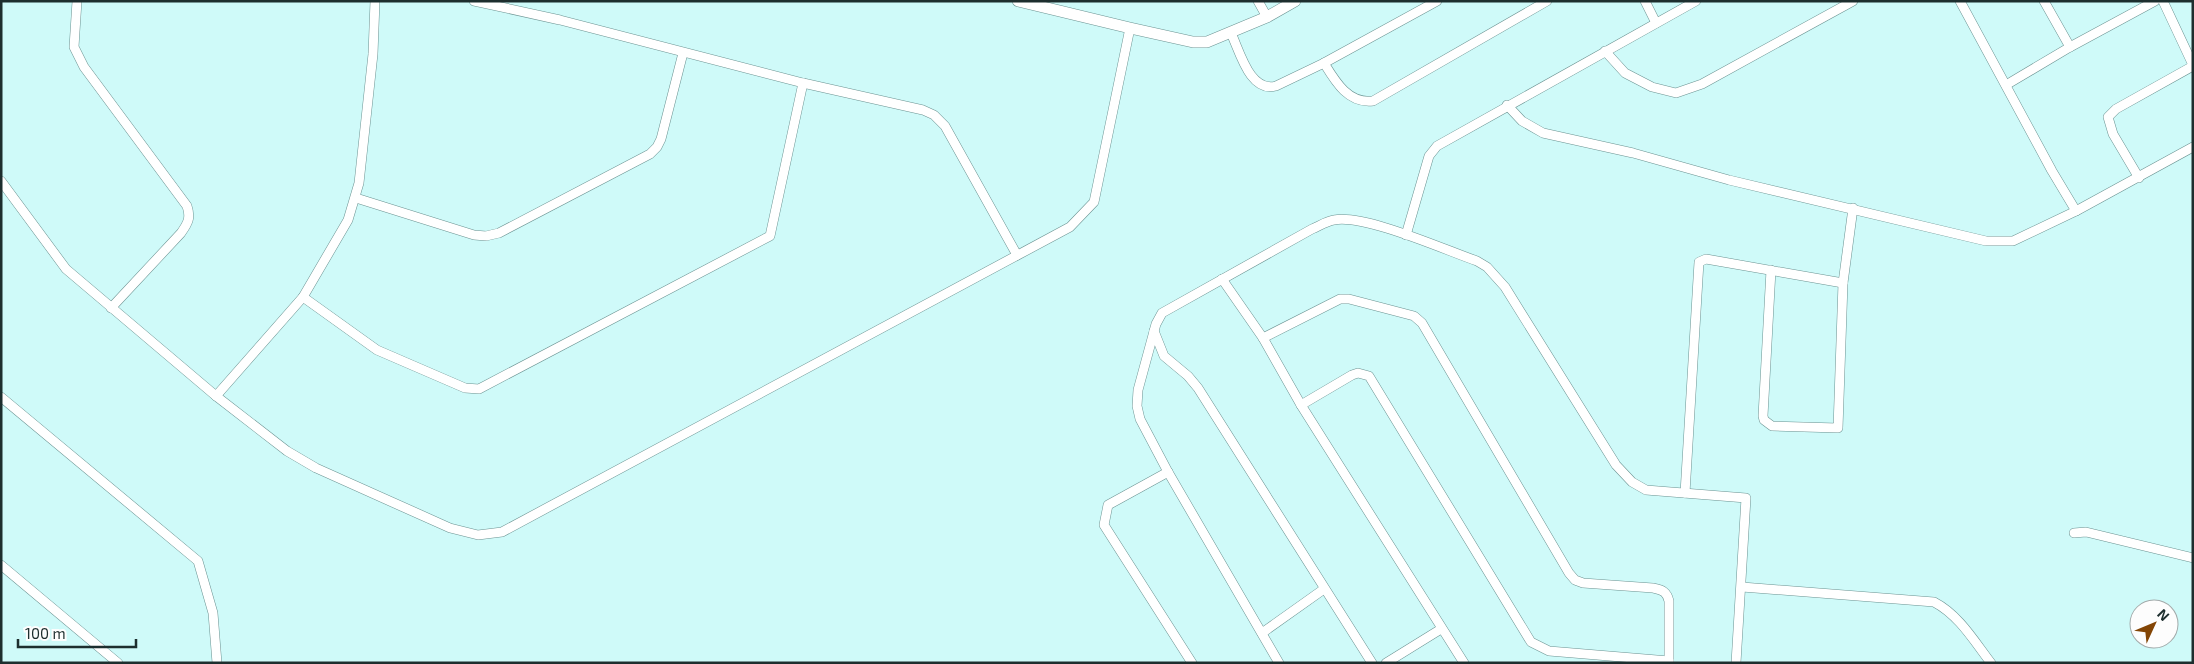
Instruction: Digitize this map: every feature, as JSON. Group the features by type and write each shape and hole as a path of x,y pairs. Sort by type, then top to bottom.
{"street":[{"path":"77,1 74,47 84,67 187,206 190,215 188,223 181,233 111,308"},
{"path":"216,396 303,297 348,220 356,198 373,54 375,1"},
{"path":"474,1 560,20 682,53 923,110 934,115 945,126 1017,255"},
{"path":"1018,1 1193,42 1207,42 1231,33 1267,17 1295,1"},
{"path":"1258,1 1267,17"},
{"path":"1231,33 1254,80 1260,86 1268,88 1324,63 1436,1"},
{"path":"1324,63 1340,88 1360,101 1373,102 1547,1"},
{"path":"1645,1 1656,23"},
{"path":"1406,235 1432,150 1508,105 1696,1"},
{"path":"1604,51 1625,72 1652,87 1676,94 1702,84 1853,1"},
{"path":"1960,1 2052,171 2076,211"},
{"path":"2044,1 2070,47"},
{"path":"2006,85 2070,47 2155,1"},
{"path":"2139,178 2113,134 2108,117 2116,109 2193,65 2163,1"},
{"path":"1,181 55,256 78,279 216,396 287,451 316,468 450,528 478,535 502,532 1070,227 1094,202 1130,28"},
{"path":"356,198 474,235 486,236 499,233 650,154 657,147 661,139 682,53"},
{"path":"303,297 377,350 465,388 478,388 770,236 803,83"},
{"path":"1508,105 1522,121 1543,134 1986,241 2013,241 2076,211 2193,147"},
{"path":"1770,270 1764,420 1772,426 1838,428 1843,283 1853,208"},
{"path":"1279,663 1168,472 1140,419 1137,406 1140,381 1158,318 1162,313 1312,229 1334,220 1356,221 1406,235 1477,261 1492,271 1505,286 1622,472 1632,482 1646,490 1746,498 1736,663"},
{"path":"1685,493 1699,262 1706,259 1843,283"},
{"path":"1222,279 1263,338 1301,405 1464,663"},
{"path":"1263,338 1340,299 1349,299 1414,316 1422,323 1569,573 1575,580 1583,583 1661,589 1668,594 1669,662 1549,651 1531,642 1369,376 1358,373 1352,374 1301,405"},
{"path":"1154,331 1164,356 1188,376 1198,388 1372,663"},
{"path":"1,397 198,561 213,613 217,663"},
{"path":"1168,472 1108,505 1104,526 1192,663"},
{"path":"2074,533 2086,532 2193,558"},
{"path":"1,565 118,663"},
{"path":"1742,587 1934,602 1944,607 1960,623 1991,663"},
{"path":"1262,633 1324,589"},
{"path":"1386,663 1441,629"}]}
